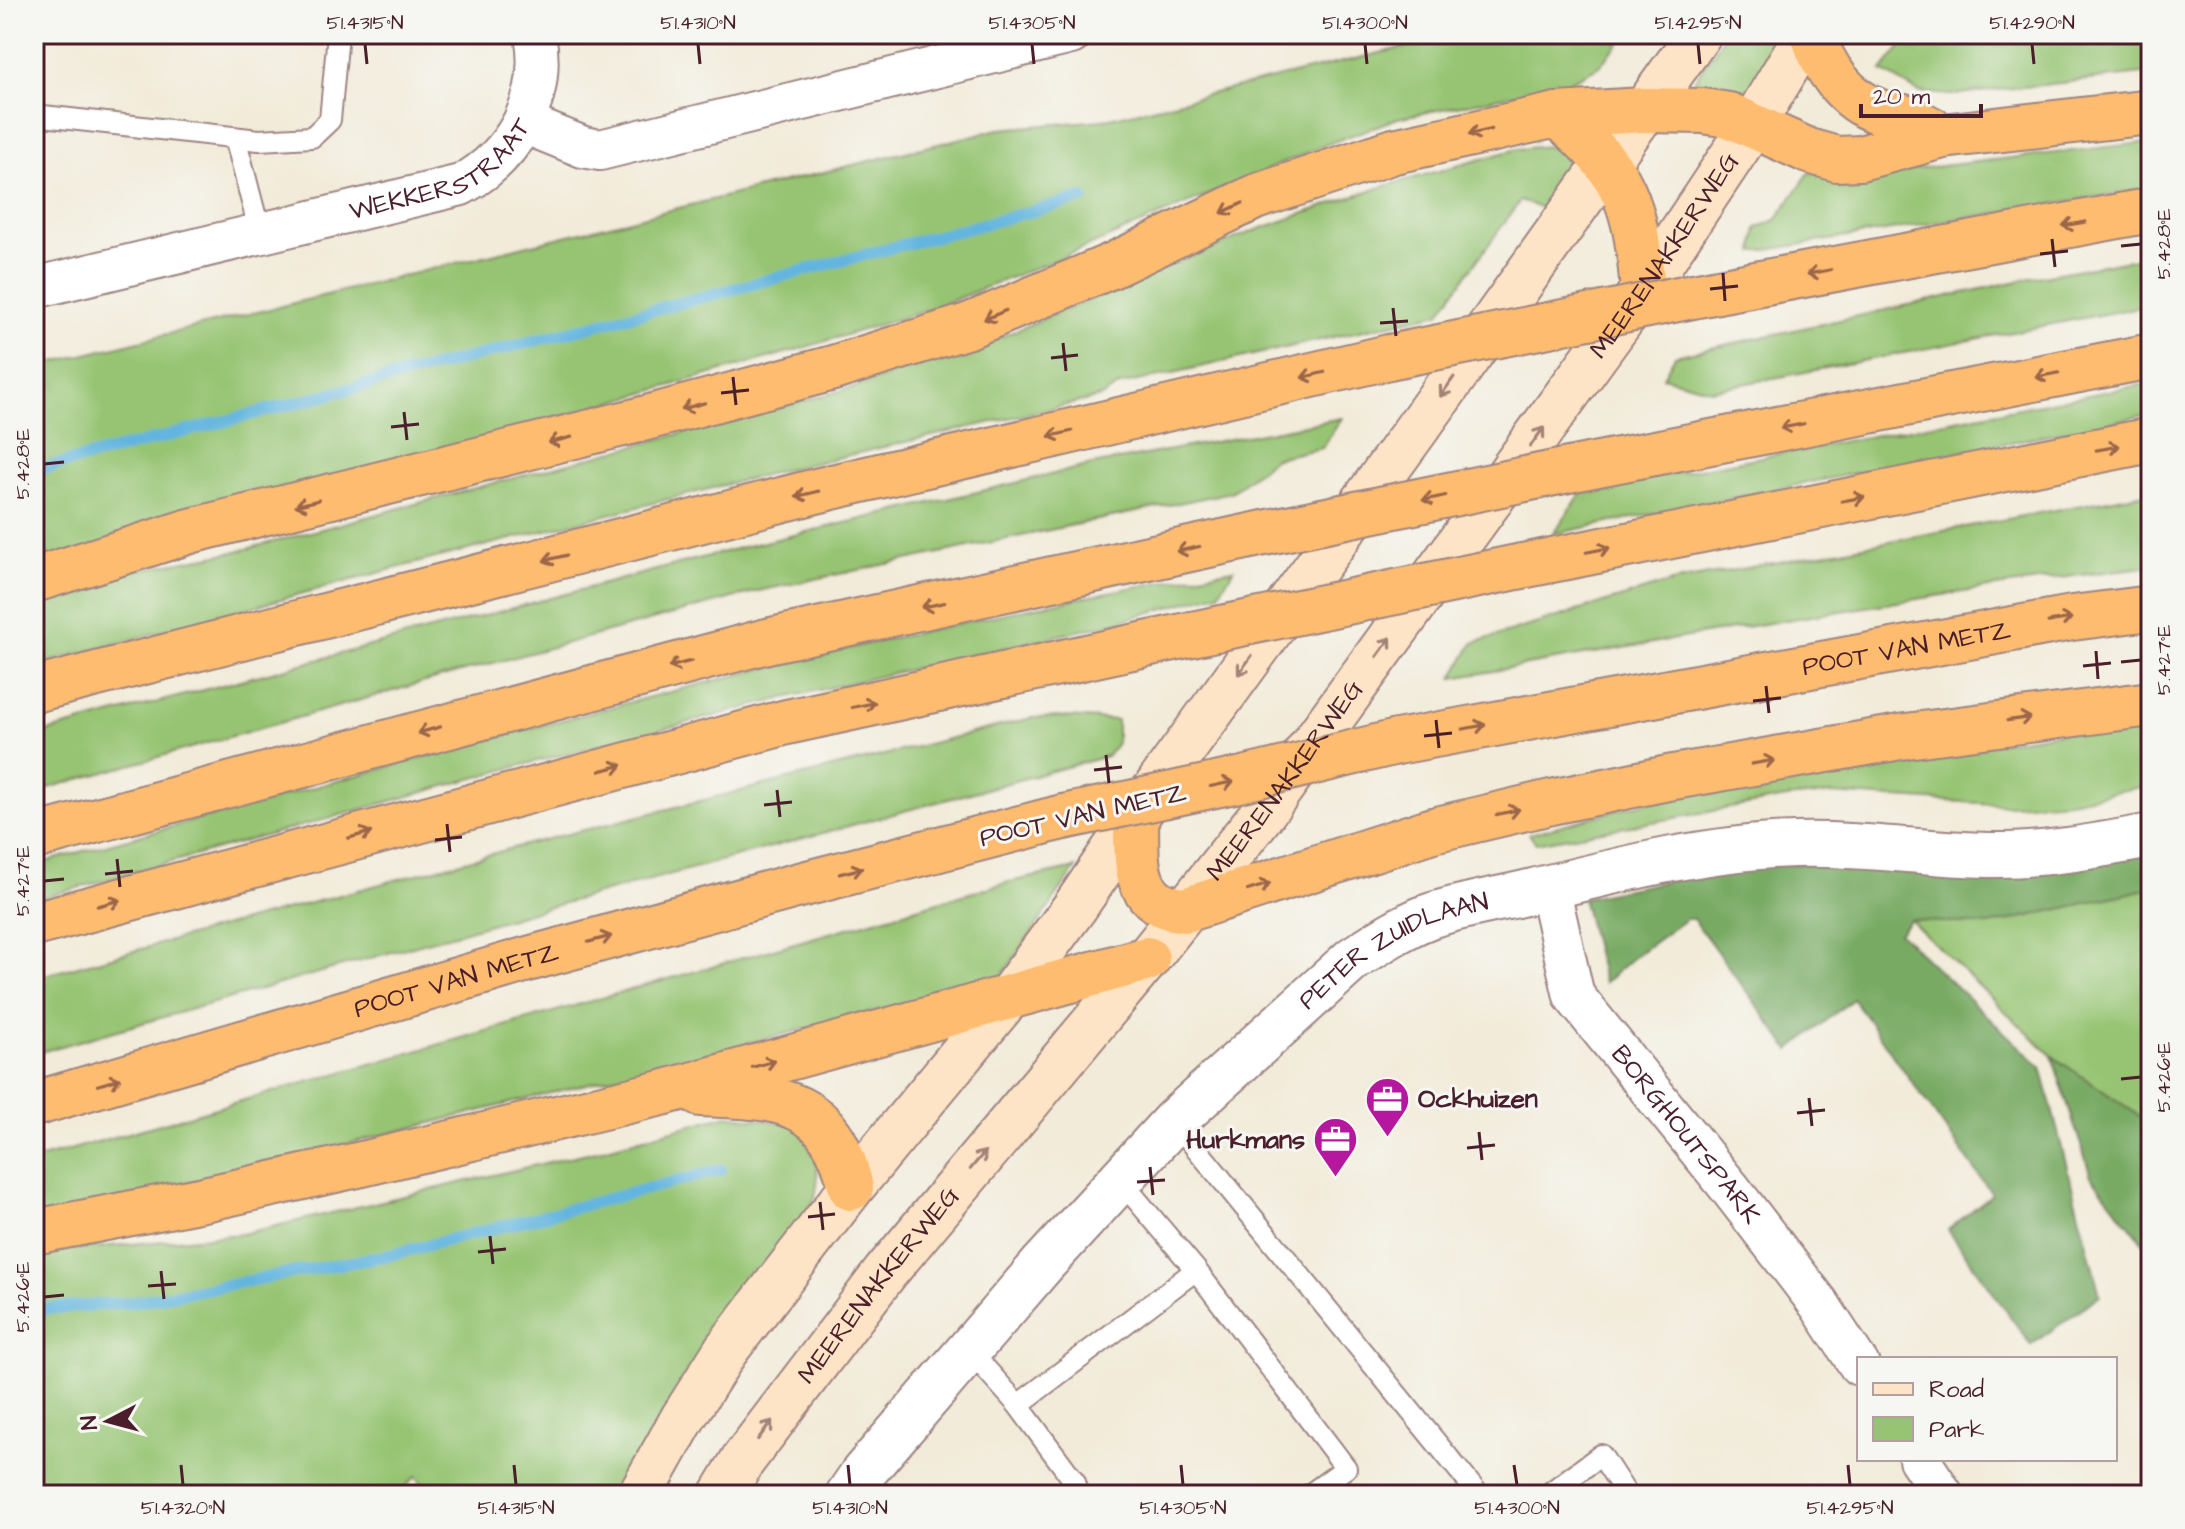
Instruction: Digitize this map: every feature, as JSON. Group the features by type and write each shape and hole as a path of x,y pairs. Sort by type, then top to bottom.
{"highway":[{"path":"1813,34 1820,55 1839,84 1851,95 1878,112 1905,117 1943,136"},
{"path":"34,580 190,531 635,421 833,368 968,326 1111,266 1255,197 1394,151 1557,115 1644,110 1703,111 1729,115 1809,151 1837,159 1860,158 1943,136 2151,112"},
{"path":"1557,115 1608,162 1626,193 1639,250 1643,290"},
{"path":"34,690 832,487 1389,357 1718,291 2151,210"},
{"path":"34,837 767,641 1593,465 2151,356"},
{"path":"34,924 787,722 1192,634 2151,440"},
{"name":"POOT VAN METZ","path":"34,1104 528,959 1063,817 1239,780 1397,742 2057,621 2151,608"},
{"path":"1136,817 1137,852 1143,886 1149,898 1161,905 1185,910 1433,830 1551,802 1906,736 2151,704"},
{"path":"34,1232 319,1174 662,1093 1147,959"},
{"path":"662,1093 766,1097 799,1108 813,1118 836,1146 846,1166 851,1188"}],"main road":[{"path":"640,1495 726,1350 851,1188 1007,999 1699,34"},
{"name":"MEERENAKKERWEG","path":"722,1495 743,1460 885,1273 1147,959 1262,814 1643,290 1752,126 1807,34"}],"street":[{"path":"524,123 536,84 535,34"},
{"name":"WEKKERSTRAAT","path":"34,288 461,185 491,166 509,147 524,123 583,147 600,150 1071,34"},
{"name":"PETER ZUIDLAAN","path":"848,1495 863,1473 1042,1265 1174,1121 1353,959 1426,918 1660,861 1717,851 1794,845 1866,845 1989,855 2041,854 2151,836"},
{"name":"BORGHOUTSPARK","path":"1549,887 1574,996 1738,1198 1819,1304 1857,1362"},
{"path":"1920,1461 1943,1495"}],"lane":[{"path":"34,115 259,140 312,137 330,120 338,34"},
{"path":"235,137 260,233"},
{"path":"1174,1121 1479,1495"},
{"path":"1120,1180 1196,1270 1346,1468 1309,1495"},
{"path":"1018,1405 1196,1270"},
{"path":"969,1350 1018,1405 1075,1482"},
{"path":"1547,1495 1601,1455 1627,1495"}],"green space":[{"path":"1459,34 1627,34 1598,67 1565,84 1398,118 1325,145 1065,256 928,310 34,566 34,367 999,129 1102,120"},
{"path":"1726,34 1786,34 1746,100 1730,91 1696,84 1695,79"},
{"path":"1911,34 2151,34 2151,73 1950,95 1919,92 1882,71"},
{"path":"2151,142 2151,188 1754,252 1757,228 1776,220 1809,173 1889,172"},
{"path":"1549,146 1567,152 1577,162 1575,172 1544,209 1520,201 1439,313 1120,385 1101,397 776,472 396,568 34,666 34,589 239,551 858,386 1000,337 1251,232 1368,191 1517,149"},
{"path":"2151,256 2151,305 1712,390 1663,377 1675,356 2032,278"},
{"path":"2151,383 2151,414 1553,534 1583,491"},
{"path":"1342,418 1322,448 1275,458 1231,492 758,591 34,792 34,735 743,547 1092,465"},
{"path":"2151,492 2151,566 1888,603 1453,678 1473,643 1672,582"},
{"path":"1234,569 1219,593 1109,624 784,698 503,770 34,900 34,865 332,782 781,664 1082,597"},
{"path":"1032,718 1117,720 1117,743 1107,756 546,908 34,1054 34,978 528,844"},
{"path":"2151,719 2151,785 2069,801 2012,805 1829,794 1786,798 1536,843 1529,834 1699,788"},
{"path":"2151,851 2151,888 1989,925 1910,920 1899,933 2041,1067 2100,1295 2031,1345 1948,1230 1992,1194 1853,999 1790,1050 1693,919 1686,919 1604,983 1582,898 1748,865"},
{"path":"1076,868 999,980 34,1223 34,1160 1005,883"},
{"path":"2151,888 2151,1124 2052,1056 1910,920 1989,925"},
{"path":"2052,1056 2151,1124 2151,1243 2143,1242 2091,1176"},
{"path":"728,1115 796,1125 816,1162 818,1180 813,1203 613,1495 431,1495 416,1476 397,1495 34,1495 34,1253 242,1234 596,1151"}],"waterway":[{"path":"34,471 1083,198"},
{"path":"34,1310 133,1302 390,1255 721,1170"}],"place":[{"name":"Ockhuizen","path":"1387,1138"},
{"name":"Hurkmans","path":"1336,1179"}]}
